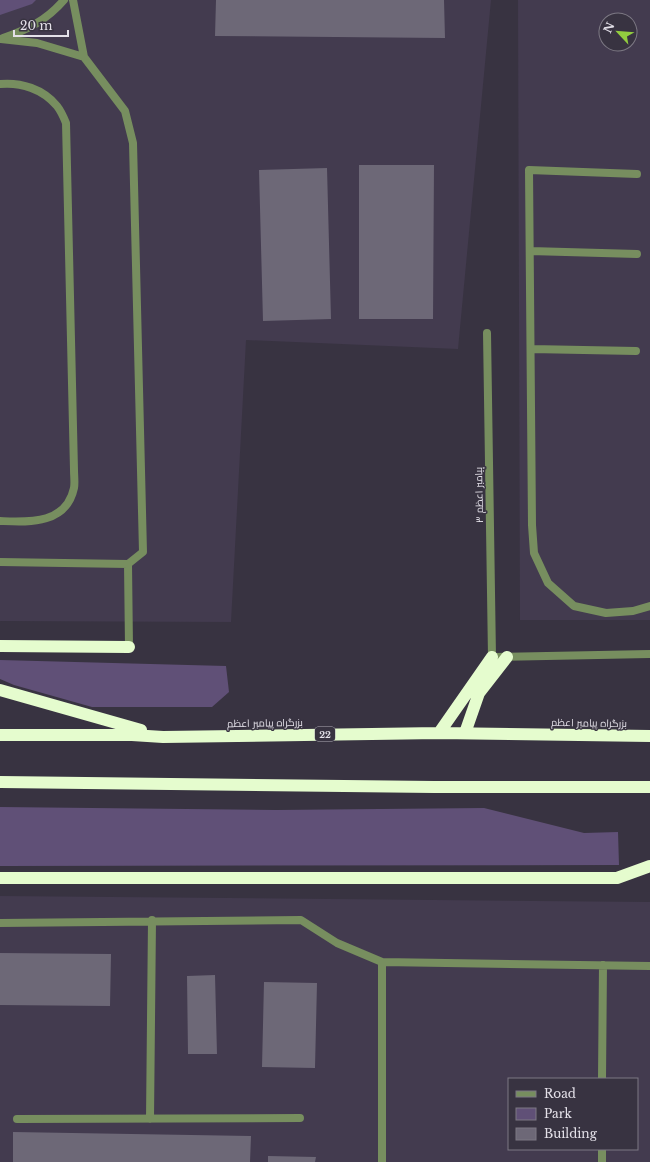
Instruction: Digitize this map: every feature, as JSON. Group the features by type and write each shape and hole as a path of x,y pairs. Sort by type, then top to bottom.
{"highway":[{"path":"0,646 129,647"},
{"path":"465,733 479,693 507,657"},
{"path":"439,733 492,658"},
{"path":"0,690 163,736"},
{"name":"بزرگراه پیامبر اعظم","path":"0,735 163,736 465,733 650,736"},
{"path":"0,782 418,787 650,787"},
{"path":"0,878 617,878 650,866"}],"street":[{"path":"0,39 24,31 43,20 64,0"},
{"path":"0,562 128,564 143,552 133,143 125,111 84,57 73,0"},
{"path":"0,39 37,43 84,57"},
{"path":"0,84 13,83 38,90 58,106 66,123 74,488 66,505 52,517 35,522 0,521"},
{"path":"637,174 529,170 533,539 534,553 548,583 574,606 606,613 633,611 650,606"},
{"path":"530,251 637,254"},
{"name":"پیامبر اعظم ۳","path":"487,333 492,658"},
{"path":"531,349 636,351"},
{"path":"128,564 129,647"},
{"path":"492,658 650,654"},
{"path":"150,1120 152,920"},
{"path":"0,923 152,920 301,920 337,943 382,962 650,966"},
{"path":"382,962 382,1162"},
{"path":"602,1078 603,966"},
{"path":"17,1119 150,1120 300,1118"},
{"path":"602,1150 602,1162"}],"shaded area":[{"path":"0,0 491,0 458,349 246,340 231,622 0,621"},
{"path":"518,0 650,0 650,620 520,620"},
{"path":"0,896 650,902 650,1162 0,1162"}],"green space":[{"path":"0,0 36,0 32,4 0,15"},
{"path":"0,660 226,666 229,692 212,707 92,707 14,685 0,679"},
{"path":"0,807 276,810 484,808 584,833 618,832 619,865 0,866"}],"building":[{"path":"216,0 444,0 445,38 215,36"},
{"path":"359,165 434,165 433,319 359,319"},
{"path":"327,168 331,319 263,321 259,170"},
{"path":"0,953 111,954 110,1006 0,1005"},
{"path":"215,975 217,1054 188,1054 187,976"},
{"path":"264,982 317,983 315,1068 262,1067"},
{"path":"13,1132 251,1136 250,1162 13,1162"},
{"path":"268,1156 316,1157 315,1162 268,1162"}]}
